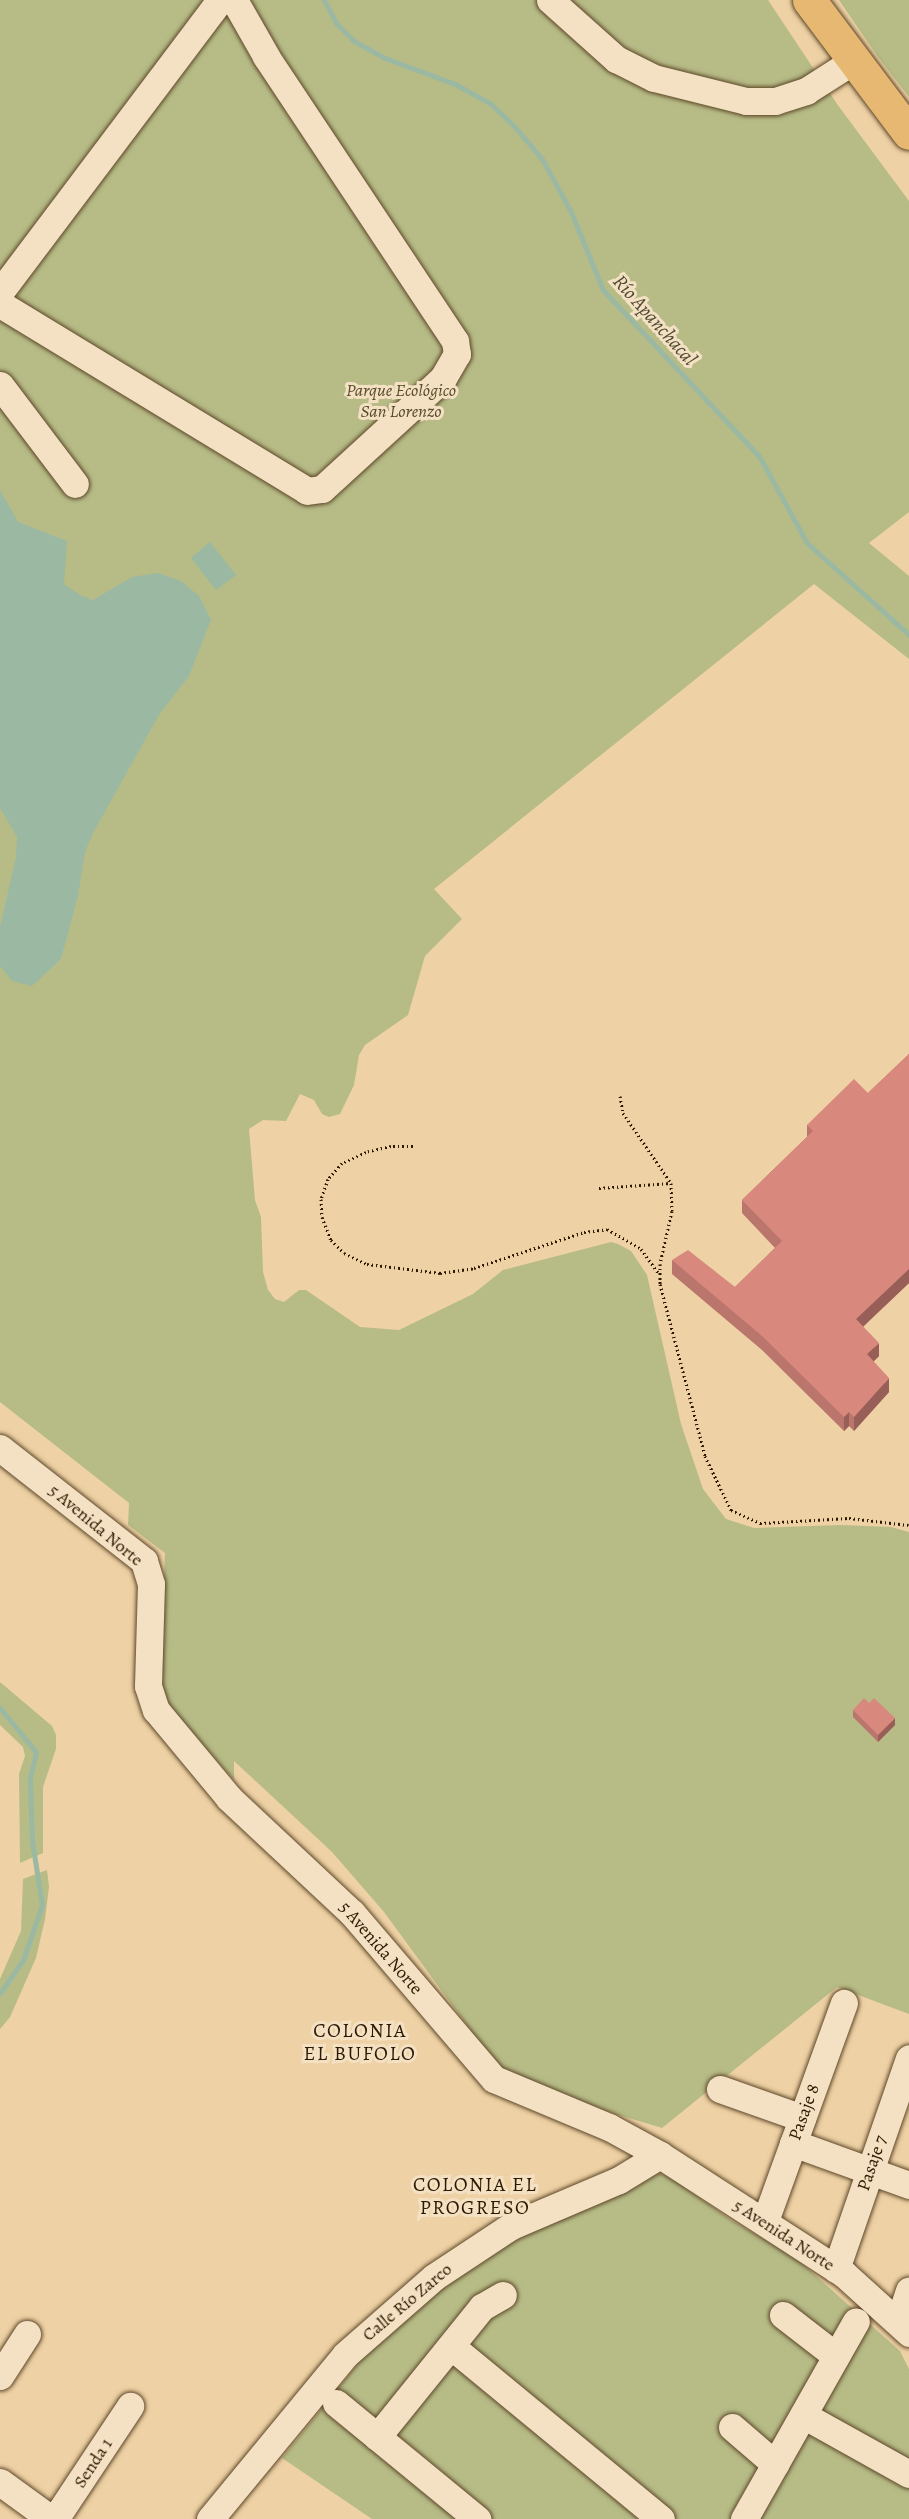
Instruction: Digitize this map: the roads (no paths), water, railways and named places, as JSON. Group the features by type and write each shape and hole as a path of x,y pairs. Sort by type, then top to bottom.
{"main road":[{"path":"809,0 909,133"}],"street":[{"path":"0,292 220,0"},
{"path":"0,304 307,491 322,489 443,378 457,354 455,340 266,56 234,0"},
{"path":"550,0 616,59 654,78 746,101 775,101 806,91 853,61"},
{"path":"0,385 75,484"},
{"name":"5 Avenida Norte","path":"0,1448 144,1562 151,1584 147,1671 150,1700 229,1798 352,1913 494,2079 609,2127 660,2155 836,2269 904,2327"},
{"name":"Pasaje 8","path":"765,2221 844,2003"},
{"name":"Pasaje 7","path":"836,2269 909,2058"},
{"path":"720,2089 870,2170 909,2185"},
{"name":"Calle Río Zarco","path":"210,2519 345,2355 434,2277 510,2226 619,2180 660,2155"},
{"path":"904,2327 909,2291"},
{"path":"377,2437 482,2307 503,2295"},
{"path":"783,2315 836,2356"},
{"path":"744,2519 856,2321"},
{"path":"0,2376 27,2334"},
{"path":"451,2346 661,2519"},
{"path":"336,2403 477,2519"},
{"name":"Senda 1","path":"55,2519 130,2406"},
{"path":"803,2415 909,2474"},
{"path":"732,2427 775,2464"},
{"path":"0,2482 51,2519"}],"waterway":[{"name":"Río Apanchacal","path":"324,0 336,23 354,41 385,58 455,84 491,104 514,126 542,159 571,212 603,290 759,456 807,543 909,635"},
{"path":"0,1708 36,1752 30,1779 32,1841 42,1905 23,1960 0,1993"}],"district":[{"name":"COLONIA EL BUFOLO","path":"360,2042"},
{"name":"COLONIA EL PROGRESO","path":"475,2196"}],"park label":[{"name":"Parque Ecológico San Lorenzo","path":"401,401"}]}
